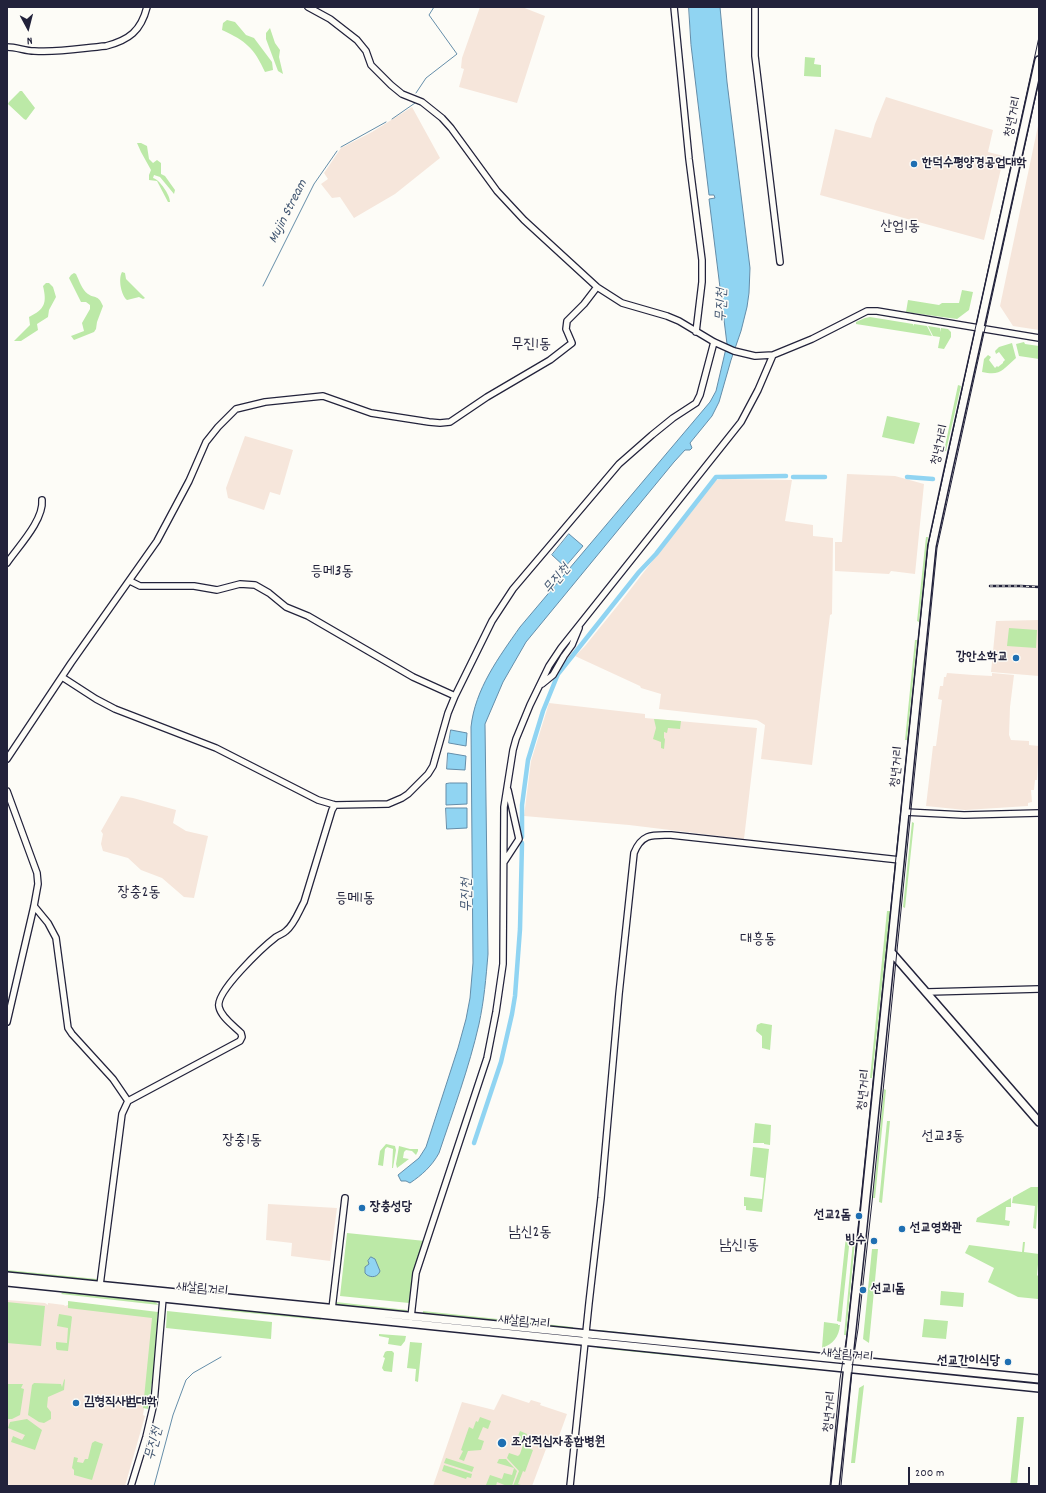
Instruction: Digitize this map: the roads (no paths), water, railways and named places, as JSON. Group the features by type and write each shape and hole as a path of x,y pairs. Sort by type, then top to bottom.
{"main road":[{"name":"청년거리","path":"835,1486 932,546 1039,60"},
{"path":"891,952 928,992 1039,1122"},
{"name":"새살림거리","path":"7,1276 411,1317 848,1368 1039,1388"},
{"name":"새살림거리","path":"7,1282 585,1338 848,1360 1039,1379"}],"street":[{"path":"7,47 33,51 45,51 115,44 134,33 140,26 147,7"},
{"path":"308,7 330,19 357,40 366,51 371,65 391,85 402,94 422,102 442,118 497,191 529,225 597,287 622,303 679,321 714,342 734,351 762,357 772,355 812,339 867,311 883,312 1039,338"},
{"path":"674,7 702,260 702,291 696,332"},
{"path":"755,7 755,56 780,262"},
{"path":"7,759 157,541 175,509 206,442 218,427 236,409 265,402 323,396 371,413 429,422 450,422 487,396 550,360 572,343 566,329 567,321 584,304 597,287"},
{"path":"62,677 96,699 115,709 216,748 318,800 335,805 388,804 402,798 428,774 433,766 448,713 455,696 492,620 513,588 594,491 625,457 673,418 696,403 700,395 714,342"},
{"path":"411,1317 416,1273 487,1058 496,1012 503,964 504,807 516,739 549,666 561,648 741,422 758,390 772,355"},
{"path":"7,563 37,521 42,510 42,500"},
{"path":"130,581 140,586 194,586 217,590 240,584 256,585 269,593 286,607 308,616 413,677 455,696"},
{"path":"504,862 519,839 508,788"},
{"path":"7,791 37,873 38,884 7,1022"},
{"path":"100,1285 122,1114 128,1102 240,1040 242,1036 241,1033 219,1009 218,1003 222,994 240,970 275,938 287,931 296,916 304,902 332,810 335,805"},
{"path":"905,812 964,815 1039,813"},
{"path":"570,1486 601,1198 634,853 638,844 653,834 671,835 900,860"},
{"path":"34,906 48,923 56,938 68,1028 113,1079 128,1102"},
{"path":"928,992 1039,989"},
{"path":"332,1309 345,1198"},
{"path":"131,1486 152,1412 163,1298"}],"water":[{"path":"689,7 720,7 727,82 750,268 747,307 719,402 712,416 690,443 692,448 690,450 685,450 674,462 526,642 503,682 485,724 488,954 481,1015 466,1073 439,1153 430,1166 410,1183 401,1181 398,1175 419,1158 426,1147 458,1048 470,998 473,963 471,727 477,700 496,662 520,627 710,402 716,391 727,344 709,199 715,198 714,195 709,195 691,45"},
{"path":"569,534 583,546 565,567 552,555"},
{"path":"451,730 467,733 466,746 449,743"},
{"path":"448,753 466,756 465,770 447,769"},
{"path":"467,783 467,804 446,805 446,784"},
{"path":"446,808 467,808 467,828 447,829"},
{"path":"371,1257 375,1259 380,1271 378,1275 373,1277 365,1273 365,1267 369,1264 368,1261"}],"waterway":[{"name":"Mujin Stream","path":"416,93 426,78 457,54 429,15 434,7"},
{"name":"Mujin Stream","path":"392,119 415,103"},
{"name":"Mujin Stream","path":"341,147 386,122"},
{"name":"Mujin Stream","path":"263,286 314,184 337,151"},
{"path":"522,837 522,805 528,760 543,711 558,674 639,572 656,554 716,477 786,476"},
{"path":"793,477 825,477"},
{"path":"907,477 933,479"},
{"path":"474,1143 501,1062 515,996 520,929 522,843"},
{"name":"무진천","path":"154,1486 173,1415 186,1380 193,1373 221,1357"}],"tram line":[{"path":"830,1486 840,1379 847,1335 928,545 1039,37"},
{"path":"841,1486 853,1361 872,1202 937,548 1039,81"}],"railway":[{"path":"990,586 1039,587"}],"place":[{"name":"한덕수평양경공업대학","path":"914,164"},
{"name":"강안소학교","path":"1016,658"},
{"name":"장충성당","path":"362,1208"},
{"name":"선교2돔","path":"859,1216"},
{"name":"선교영화관","path":"902,1229"},
{"name":"빙수","path":"874,1241"},
{"name":"선교1돔","path":"863,1290"},
{"name":"선교간이식당","path":"1008,1362"},
{"name":"김형직사범대학","path":"76,1403"},
{"name":"조선적십자종합병원","path":"502,1443"}],"district":[{"name":"산업1동","path":"900,228"},
{"name":"무진1동","path":"531,346"},
{"name":"등메3동","path":"332,573"},
{"name":"장충2동","path":"139,894"},
{"name":"등메1동","path":"355,900"},
{"name":"대흥동","path":"758,941"},
{"name":"선교3동","path":"943,1138"},
{"name":"장충1동","path":"242,1142"},
{"name":"남신2동","path":"530,1234"},
{"name":"남신1동","path":"739,1247"}]}
